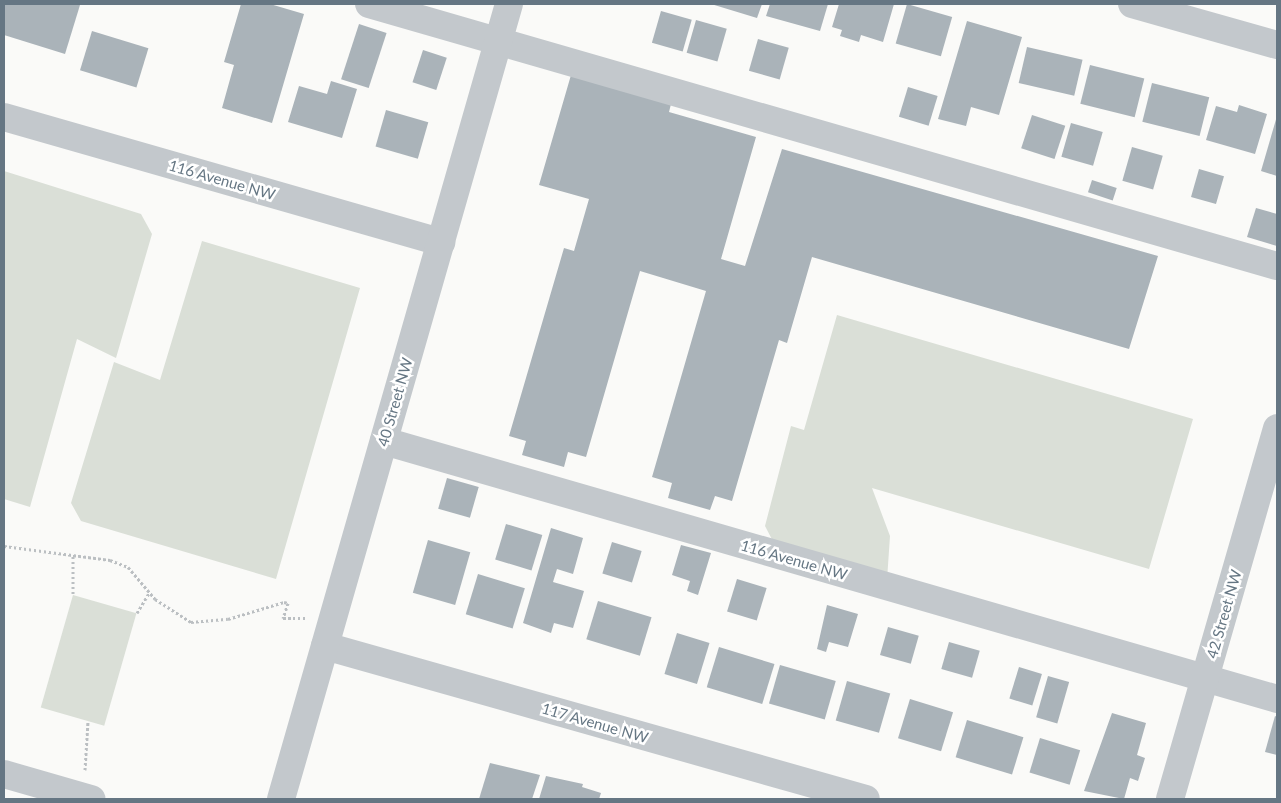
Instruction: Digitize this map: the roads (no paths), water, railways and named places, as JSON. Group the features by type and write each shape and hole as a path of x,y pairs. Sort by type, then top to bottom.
{"street":[{"path":"369,4 1277,266"},
{"name":"40 Street NW","path":"281,799 509,4"},
{"path":"1132,4 1277,45"},
{"name":"116 Avenue NW","path":"4,117 441,242"},
{"name":"42 Street NW","path":"1170,799 1205,678 1270,479 1277,428"},
{"name":"116 Avenue NW","path":"384,441 1277,699"},
{"name":"117 Avenue NW","path":"325,646 866,799"},
{"path":"4,774 41,792 84,797"}]}
